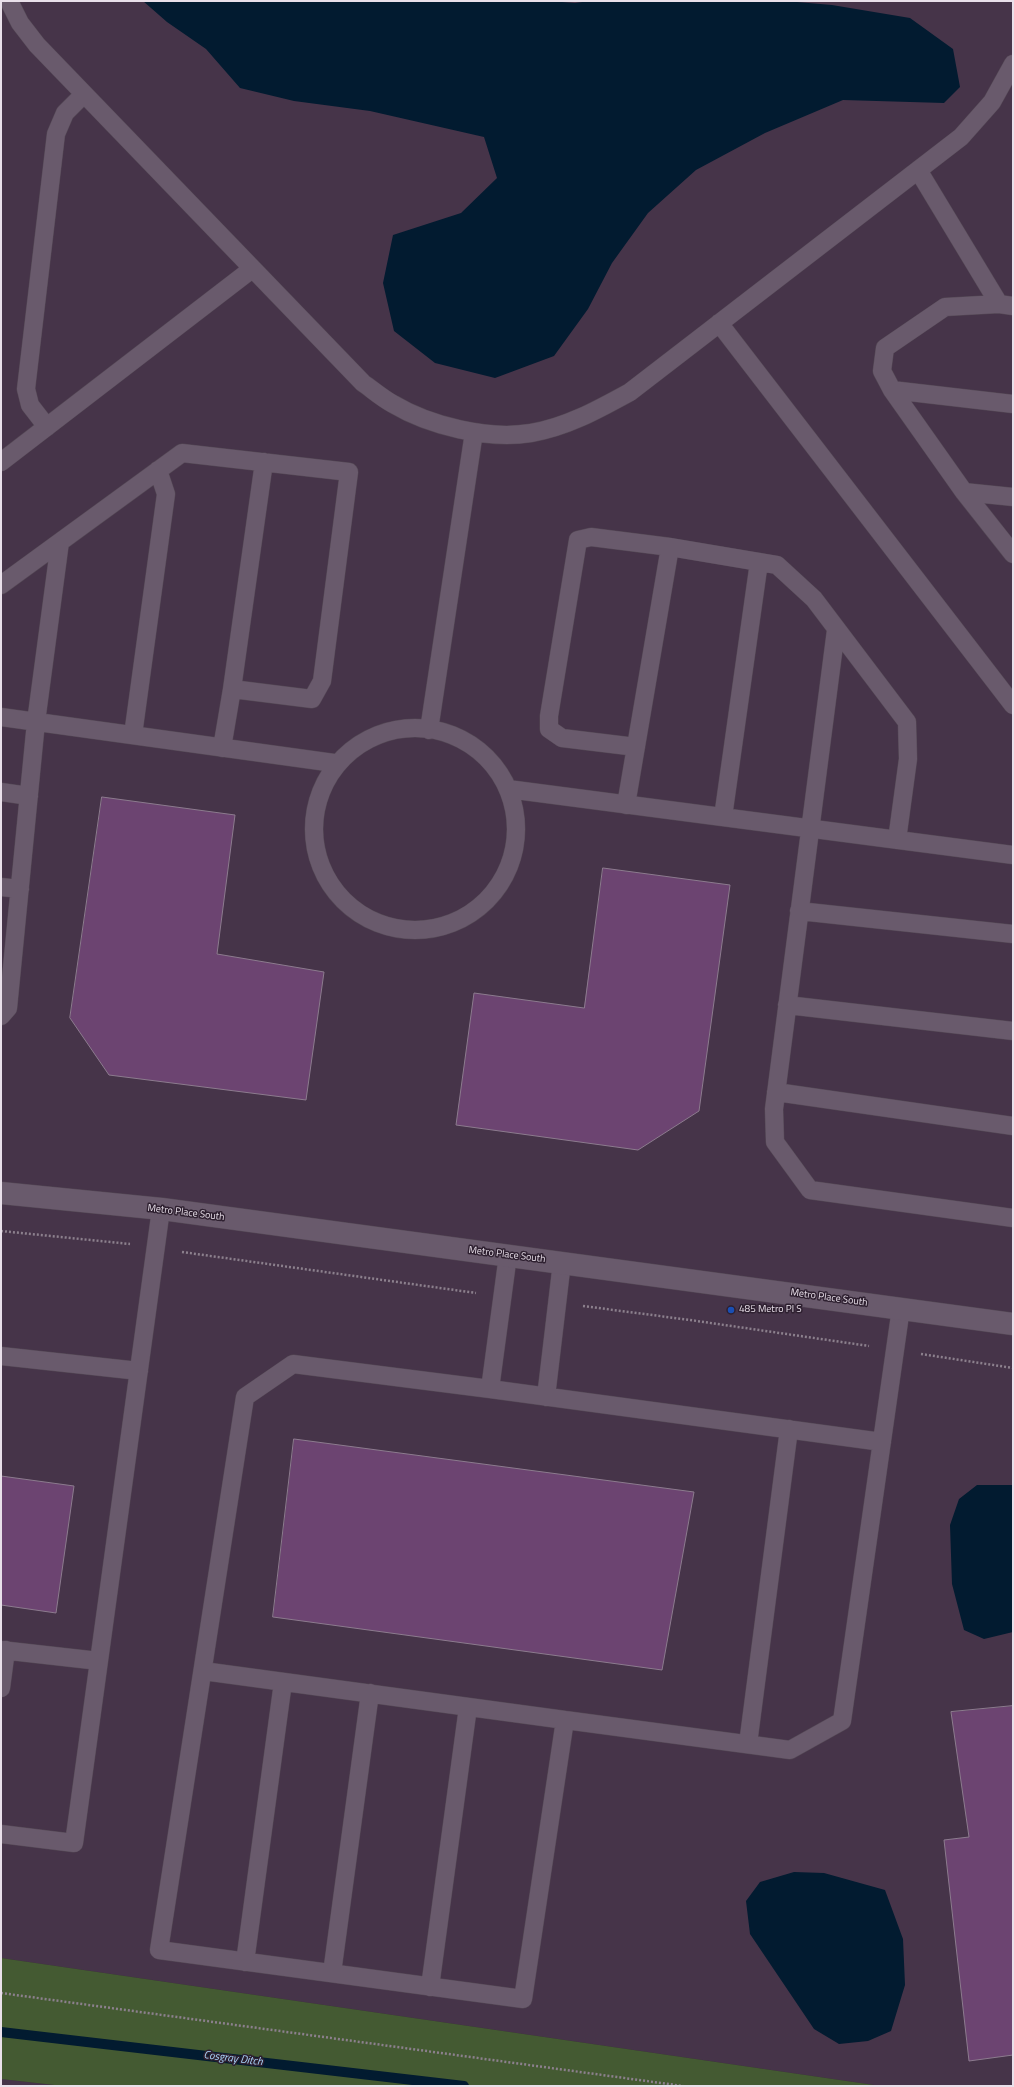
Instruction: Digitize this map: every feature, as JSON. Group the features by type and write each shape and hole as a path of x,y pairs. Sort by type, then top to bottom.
{"street":[{"name":"Metro Place South","path":"1,1193 161,1209 1013,1324"}],"lane":[{"path":"9,1 20,23 37,45 363,383 393,405 430,421 474,432 502,436 532,433 563,424 591,413 630,392 961,137 992,102 1013,64"},
{"path":"47,427 30,405 26,389 56,134 65,113 84,94"},
{"path":"918,170 1006,305"},
{"path":"1,462 252,269"},
{"path":"1006,305 945,307 886,348 882,371 892,390 964,492 1013,554"},
{"path":"719,323 1013,706"},
{"path":"892,390 1013,404"},
{"path":"429,730 474,432"},
{"path":"1,585 182,453 349,472 322,681 312,699 232,690"},
{"path":"222,748 232,690 264,462"},
{"path":"133,736 166,494 158,470"},
{"path":"964,492 1013,497"},
{"path":"636,747 562,738 549,729 549,716 578,540 591,537 670,547 777,565 814,599 907,722 908,759 897,840"},
{"path":"1,1016 8,1008 6,981 20,889 36,722 60,542"},
{"path":"626,805 670,547"},
{"path":"723,817 760,562"},
{"path":"836,630 776,1092 774,1109 775,1142 810,1190 1013,1218"},
{"path":"1,717 334,763"},
{"path":"412,727 429,730 445,732 475,747 499,771 514,801 517,835 510,867 492,896 467,917 435,929 401,930 369,920 342,900 323,872 314,840 315,806 326,777 334,763 350,750 379,734 412,727"},
{"path":"508,789 1013,855"},
{"path":"1,792 29,796"},
{"path":"1,887 20,889"},
{"path":"799,911 1013,934"},
{"path":"787,1005 1013,1031"},
{"path":"776,1092 1013,1126"},
{"path":"1,1834 74,1843 161,1209"},
{"path":"490,1389 508,1255"},
{"path":"546,1397 562,1262"},
{"path":"203,1671 790,1750 842,1721 901,1308"},
{"path":"1,1356 138,1371"},
{"path":"565,1720 523,2000 159,1950 245,1397 293,1364 882,1442"},
{"path":"748,1744 789,1429"},
{"path":"1,1688 3,1650 99,1661"},
{"path":"245,1962 283,1682"},
{"path":"332,1974 370,1694"},
{"path":"430,1987 468,1707"}],"path":[{"path":"1,1992 683,2086"}],"shaded area":[{"path":"1,1 1013,1 1013,2086 881,2086 1,1958"},
{"path":"1,2079 63,2086 1,2086"}],"green space":[{"path":"1,1958 881,2086 63,2086 1,2079"}],"water":[{"path":"143,1 549,1 575,3 590,1 785,1 832,5 910,18 953,49 960,87 944,103 843,100 765,133 696,170 648,213 612,263 588,309 554,356 495,378 435,363 394,331 383,283 393,235 461,213 497,178 484,137 370,111 294,101 240,88 206,49 167,22"},
{"path":"977,1485 1013,1485 1013,1632 984,1639 964,1630 952,1584 950,1525 959,1499"},
{"path":"794,1872 824,1873 885,1890 903,1939 905,1985 891,2031 868,2041 839,2044 814,2029 750,1934 746,1901 760,1882"}],"building":[{"path":"102,797 235,815 217,954 324,972 306,1100 109,1075 70,1018"},
{"path":"603,868 730,885 699,1111 638,1150 456,1125 474,993 584,1008"},
{"path":"294,1439 694,1492 662,1670 273,1617"},
{"path":"1,1476 74,1486 56,1613 1,1605"},
{"path":"1013,1706 1013,2055 969,2061 944,1840 969,1837 951,1712"}],"waterway":[{"name":"Cosgray Ditch","path":"1,2032 464,2086"}],"place":[{"name":"485 Metro Pl S","path":"731,1310"}]}
